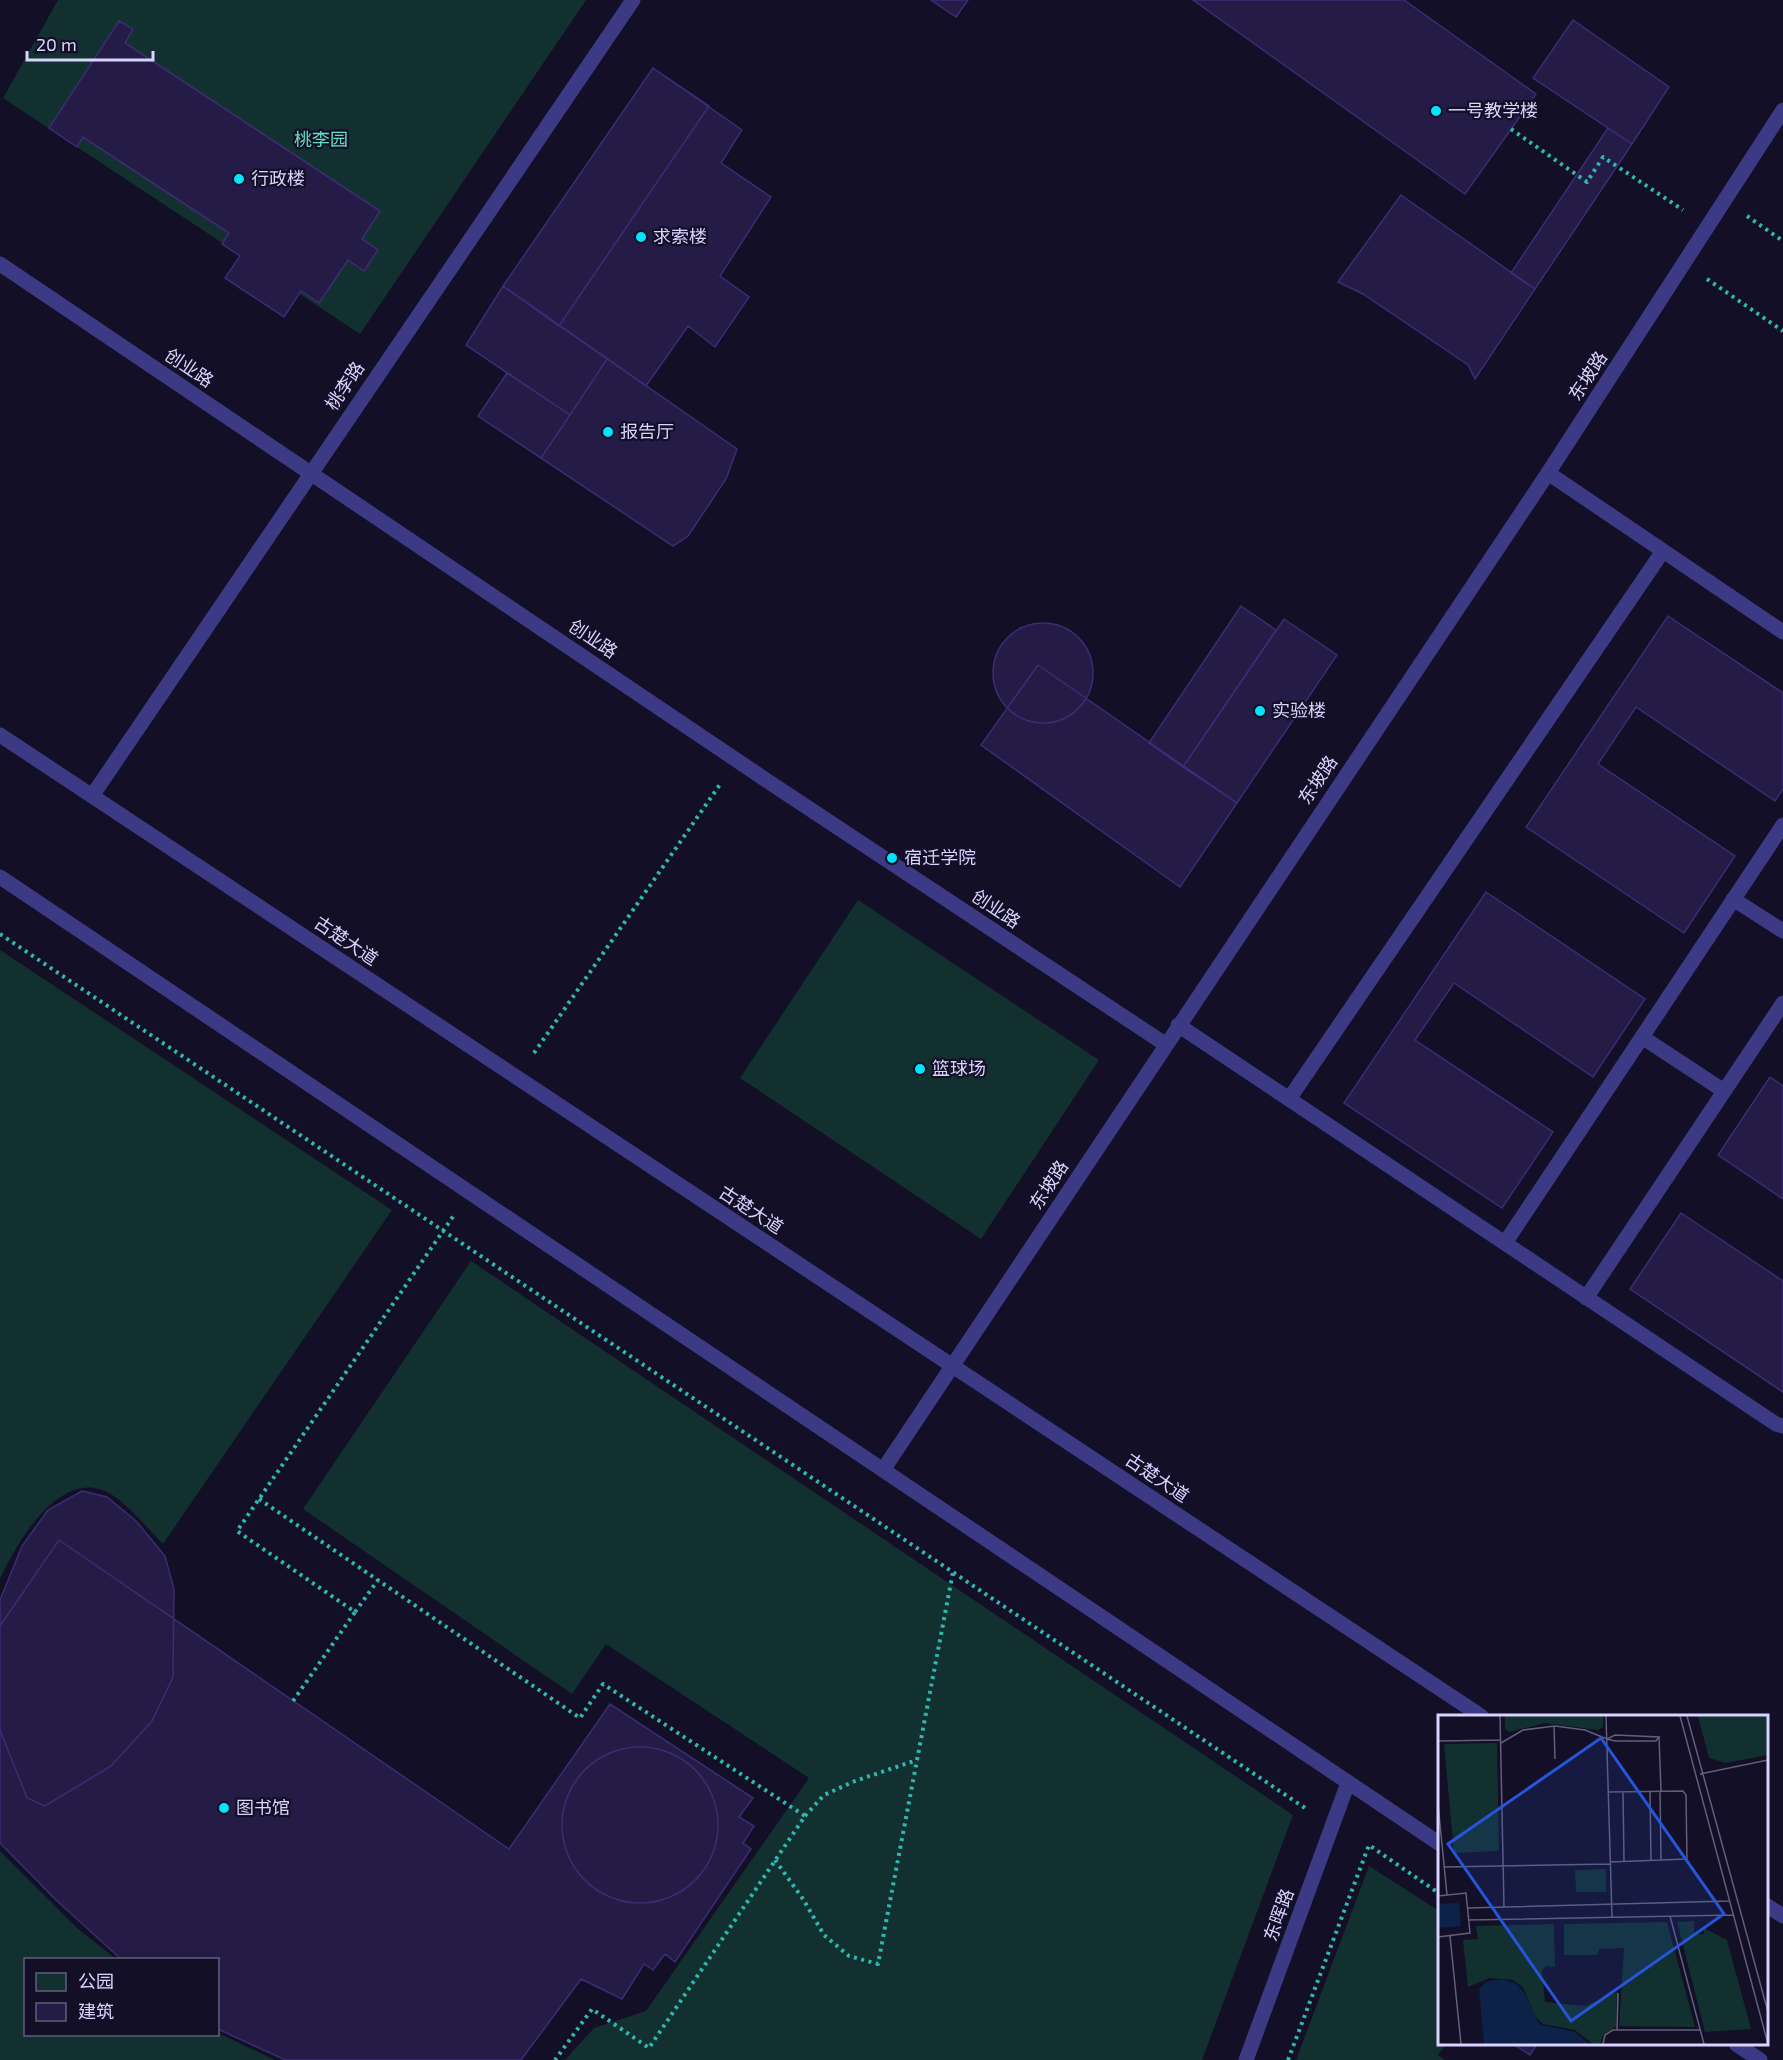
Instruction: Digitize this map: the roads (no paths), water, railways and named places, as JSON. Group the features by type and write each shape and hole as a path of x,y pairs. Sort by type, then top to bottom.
{"lane":[{"name":"桃李路","path":"92,796 310,472 633,0"},
{"name":"东坡路","path":"883,1470 1548,473 1783,110"},
{"name":"创业路","path":"0,264 736,760 1165,1044"},
{"path":"1548,473 1783,632"},
{"path":"1289,1099 1663,550"},
{"name":"古楚大道","path":"0,735 1479,1715"},
{"path":"1505,1243 1783,825"},
{"path":"0,877 1438,1843"},
{"path":"1733,899 1783,931"},
{"path":"1586,1298 1783,1003"},
{"path":"1178,1025 1776,1424 1783,1426"},
{"path":"1642,1037 1724,1092"},
{"name":"东晖路","path":"1246,2060 1348,1783"},
{"path":"1768,1906 1783,1916"},
{"path":"1739,2045 1760,2060"}],"place":[{"name":"一号教学楼","path":"1436,111"},
{"name":"行政楼","path":"239,179"},
{"name":"求索楼","path":"641,237"},
{"name":"报告厅","path":"608,432"},
{"name":"实验楼","path":"1260,711"},
{"name":"宿迁学院","path":"892,858"},
{"name":"篮球场","path":"920,1069"},
{"name":"图书馆","path":"224,1808"}],"park label":[{"name":"桃李园","path":"321,140"}]}
